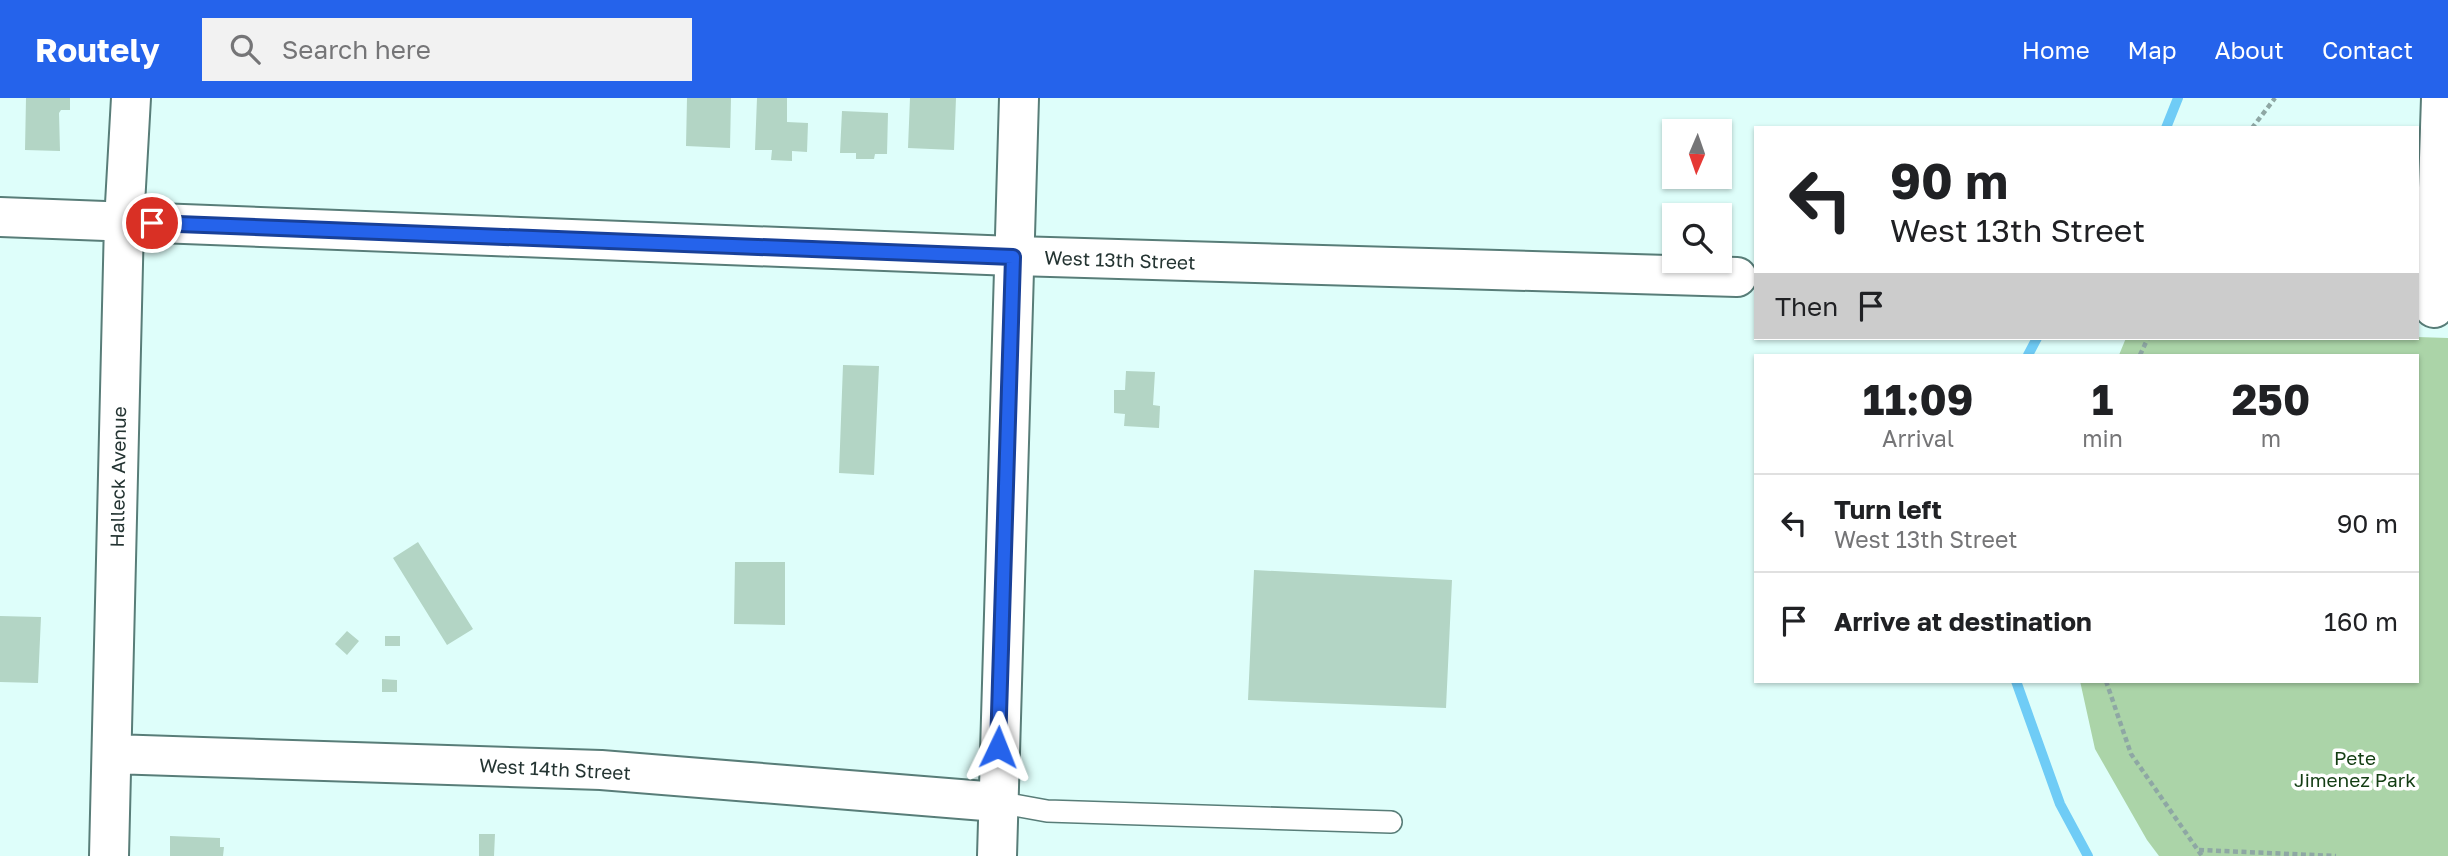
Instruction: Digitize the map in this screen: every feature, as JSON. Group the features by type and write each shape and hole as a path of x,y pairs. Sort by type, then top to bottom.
{"street":[{"name":"Halleck Avenue","path":"109,856 124,222 131,98"},
{"path":"997,856 1019,98"},
{"path":"2433,308 2441,98"},
{"name":"West 13th Street","path":"0,217 1013,257 1737,277"},
{"name":"West 14th Street","path":"112,754 601,770 997,802"}],"lane":[{"path":"997,802 1047,811 1391,821"}],"path":[{"path":"2254,126 2275,98"},
{"path":"2107,683 2131,754 2202,856"},
{"path":"2198,850 2336,856"}],"green space":[{"name":"Pete Jimenez Park","path":"2448,338 2448,856 2159,856 2095,749 2080,683 2419,683 2419,354 2119,354 2125,340"}],"building":[{"path":"26,98 70,98 70,110 61,110 59,113 60,151 25,150"},
{"path":"687,98 731,98 730,148 686,146"},
{"path":"757,98 787,98 787,122 808,123 807,152 792,151 792,161 771,160 772,150 755,150"},
{"path":"910,98 956,98 954,150 908,148"},
{"path":"842,111 888,113 887,154 875,154 874,159 856,159 856,153 840,153"},
{"path":"843,365 879,366 874,475 839,473"},
{"path":"1126,371 1155,372 1153,405 1160,406 1159,428 1124,426 1125,414 1114,413 1114,390 1125,390"},
{"path":"418,542 473,629 447,645 393,558"},
{"path":"735,562 785,562 785,625 734,624"},
{"path":"1254,570 1452,580 1446,708 1248,700"},
{"path":"0,616 41,617 38,683 0,682"},
{"path":"347,631 359,641 347,655 335,644"},
{"path":"385,636 400,636 400,646 385,646"},
{"path":"382,679 397,680 397,692 382,692"},
{"path":"479,834 495,834 494,856 479,856"},
{"path":"170,836 220,838 220,847 224,847 223,856 170,856"}],"waterway":[{"path":"2167,126 2178,98"},
{"path":"2029,354 2036,340"},
{"path":"2017,683 2060,804 2088,856"}],"route":[{"path":"152,223 1013,257 998,747"}]}
